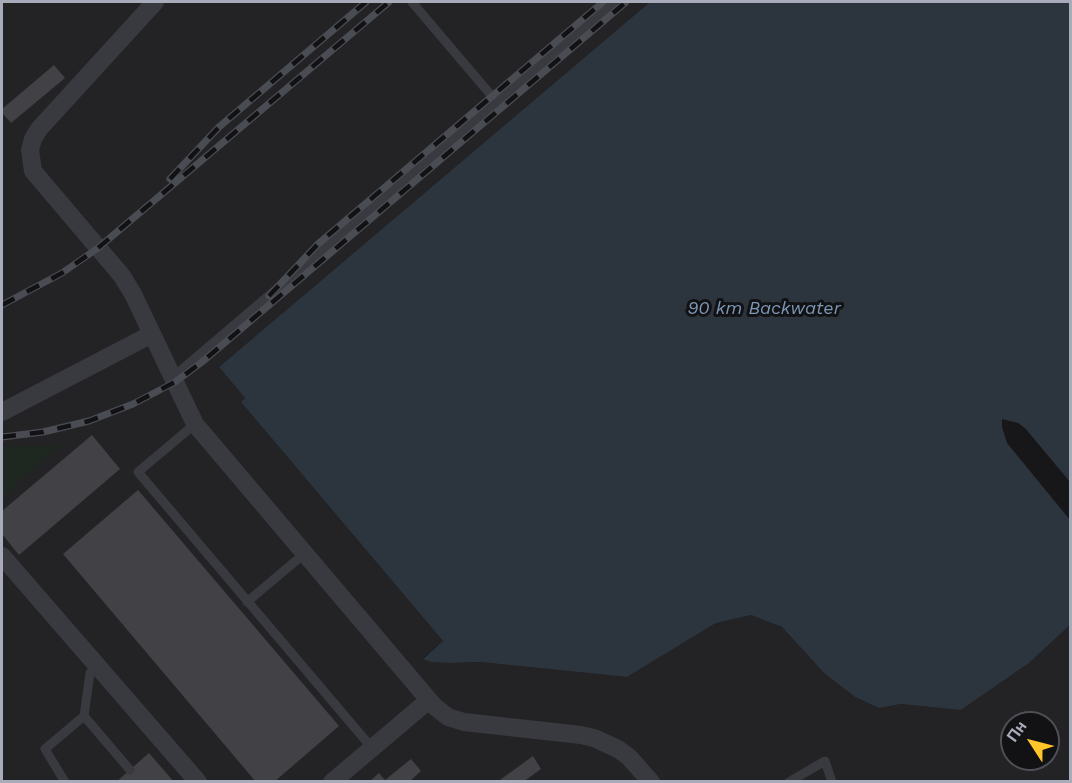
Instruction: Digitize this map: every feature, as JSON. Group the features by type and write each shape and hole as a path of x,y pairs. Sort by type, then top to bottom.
{"street":[{"path":"155,2 46,120 33,139 30,150 33,171 122,276 133,294 195,424 441,712 456,720 581,735 600,740 628,757 651,782"},
{"path":"2,412 152,334"},
{"path":"2,556 198,782"},
{"path":"332,782 429,700"}],"lane":[{"path":"411,2 496,101"},
{"path":"173,377 614,2"},
{"path":"195,424 138,472 372,748"},
{"path":"247,602 304,553"},
{"path":"65,782 45,749 84,716 90,673 97,666"},
{"path":"84,716 130,770"},
{"path":"789,782 825,761 832,782"}],"shaded area":[{"path":"2,2 650,2 219,367 245,398 241,402 443,641 423,658 450,663 480,662 627,677 716,623 751,615 782,627 824,673 855,697 879,708 901,704 961,710 1029,663 1070,625 1070,781 2,782"},
{"path":"60,445 2,497 2,447"}],"water":[{"name":"90 km Backwater","path":"650,2 1070,2 1070,625 1029,663 961,710 901,704 879,708 855,697 824,673 782,627 751,615 716,623 627,677 480,662 431,662 423,659 443,641 241,402 245,398 219,367"}],"pier":[{"path":"1002,419 1018,423 1025,428 1070,482 1070,520 1007,443"}],"building":[{"path":"54,65 65,78 11,123 2,113 2,109"},
{"path":"92,435 120,469 19,555 2,534 2,511"},
{"path":"138,490 339,726 274,782 256,782 63,554"},
{"path":"149,753 174,782 116,782"},
{"path":"533,756 541,769 523,782 497,782"},
{"path":"411,759 421,771 409,782 369,782 379,773 385,780"}],"railway":[{"path":"170,179 219,127 366,2"},
{"path":"2,305 62,273 98,248 389,2"},
{"path":"269,296 318,244 603,2"},
{"path":"2,437 43,432 89,421 133,404 175,382 202,362 626,2"}]}
